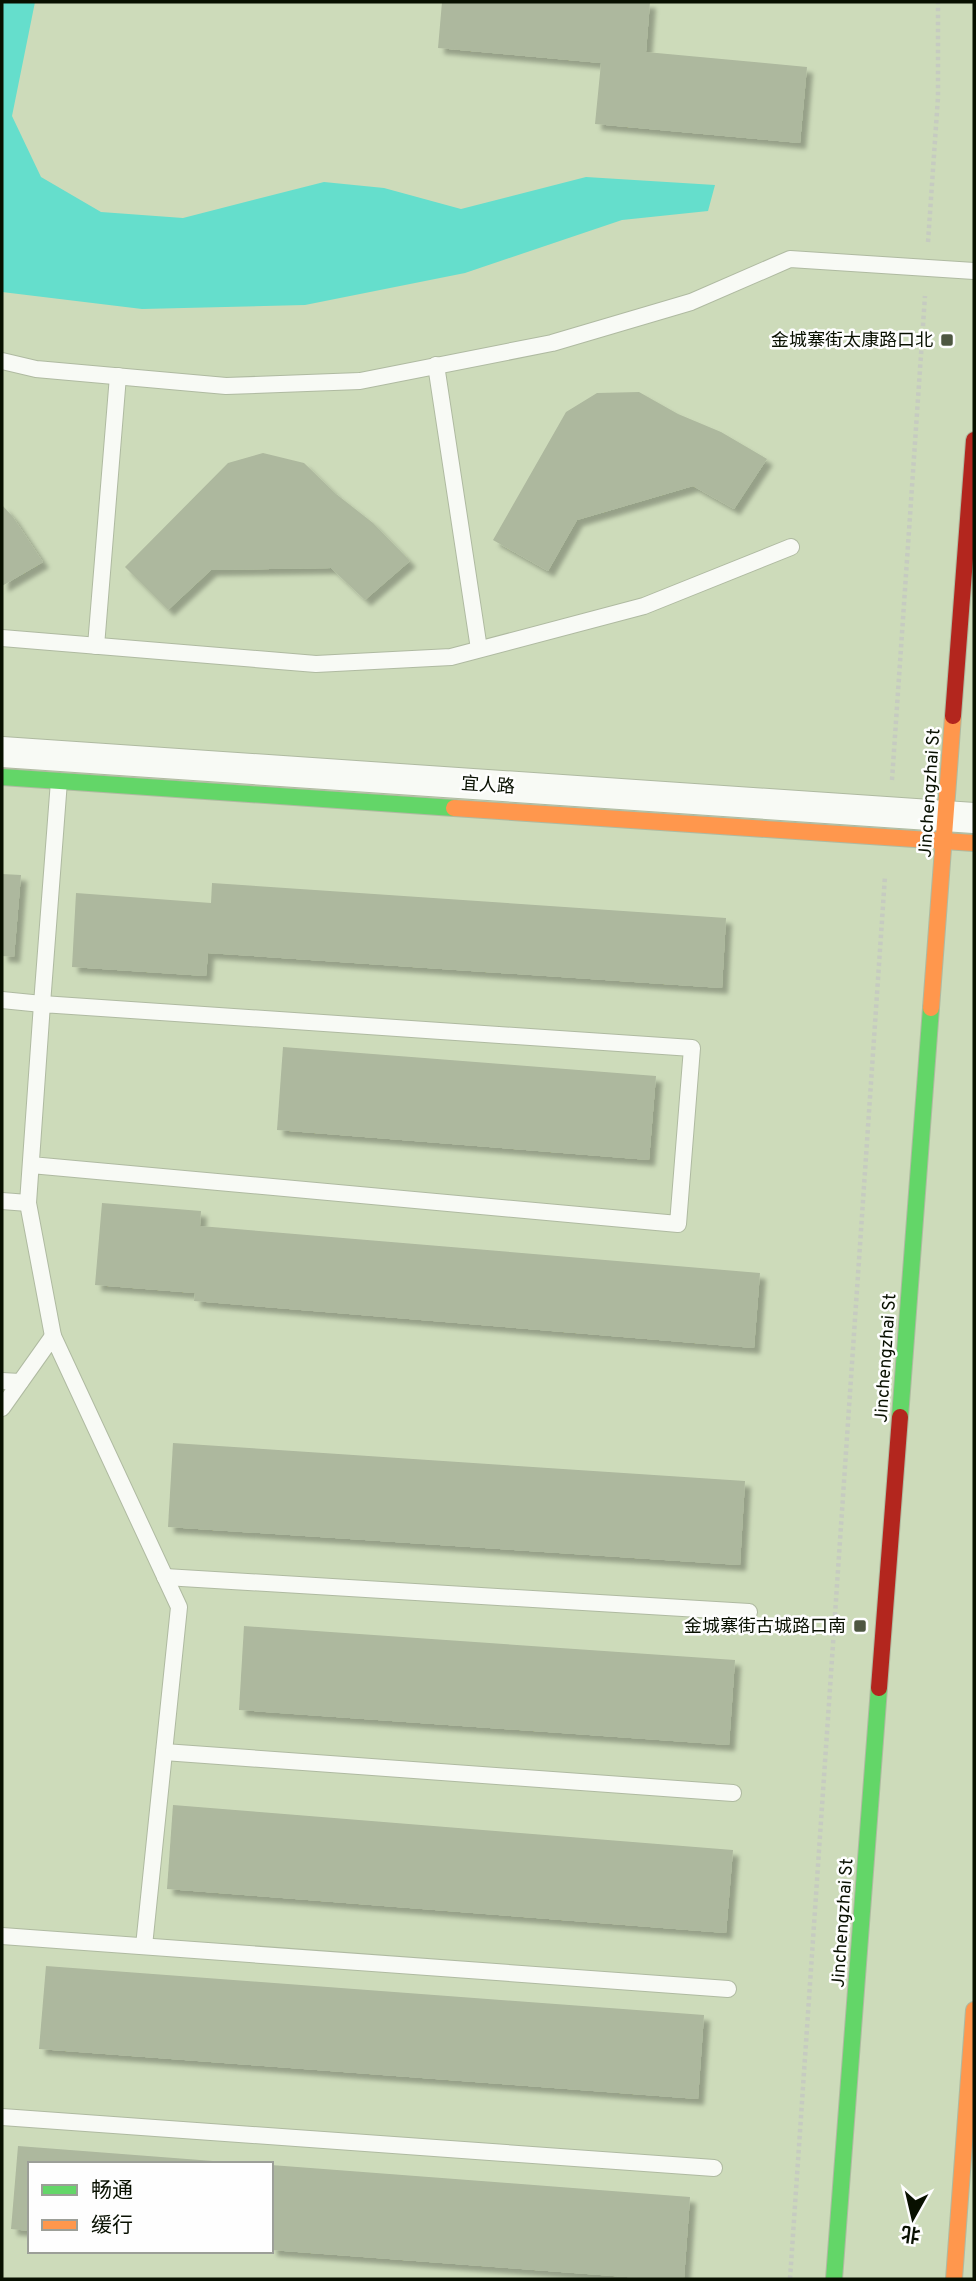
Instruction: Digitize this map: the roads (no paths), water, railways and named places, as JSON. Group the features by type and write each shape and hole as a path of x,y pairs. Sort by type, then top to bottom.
{"main road":[{"name":"Jinchengzhai St","path":"834,2279 955,825 974,440"},
{"name":"宜人路","path":"2,777 60,769"},
{"name":"宜人路","path":"955,825 974,843"},
{"path":"954,2279 974,2010"}],"street":[{"name":"宜人路","path":"2,752 60,769 889,825 955,825"}],"lane":[{"path":"2,361 36,369 226,386 360,381 552,343 678,305 790,259 974,271"},
{"path":"436,365 479,649"},
{"path":"96,646 117,376"},
{"path":"2,638 316,664 451,657 644,606 791,547"},
{"path":"60,769 28,1203 53,1336 179,1607 144,1946"},
{"path":"2,1000 692,1048 678,1224 31,1165"},
{"path":"2,1201 28,1203"},
{"path":"2,1408 53,1336"},
{"path":"2,1381 20,1382"},
{"path":"165,1577 749,1612"},
{"path":"164,1752 733,1793"},
{"path":"2,1936 728,1989"},
{"path":"2,2117 714,2168"}],"water":[{"path":"2,2 35,2 12,116 41,177 101,212 183,218 324,182 384,188 461,209 586,177 715,185 708,211 622,220 465,273 305,305 142,309 2,292"}],"place":[{"name":"金城寨街太康路口北","path":"947,340"},
{"name":"金城寨街古城路口南","path":"860,1626"}]}
